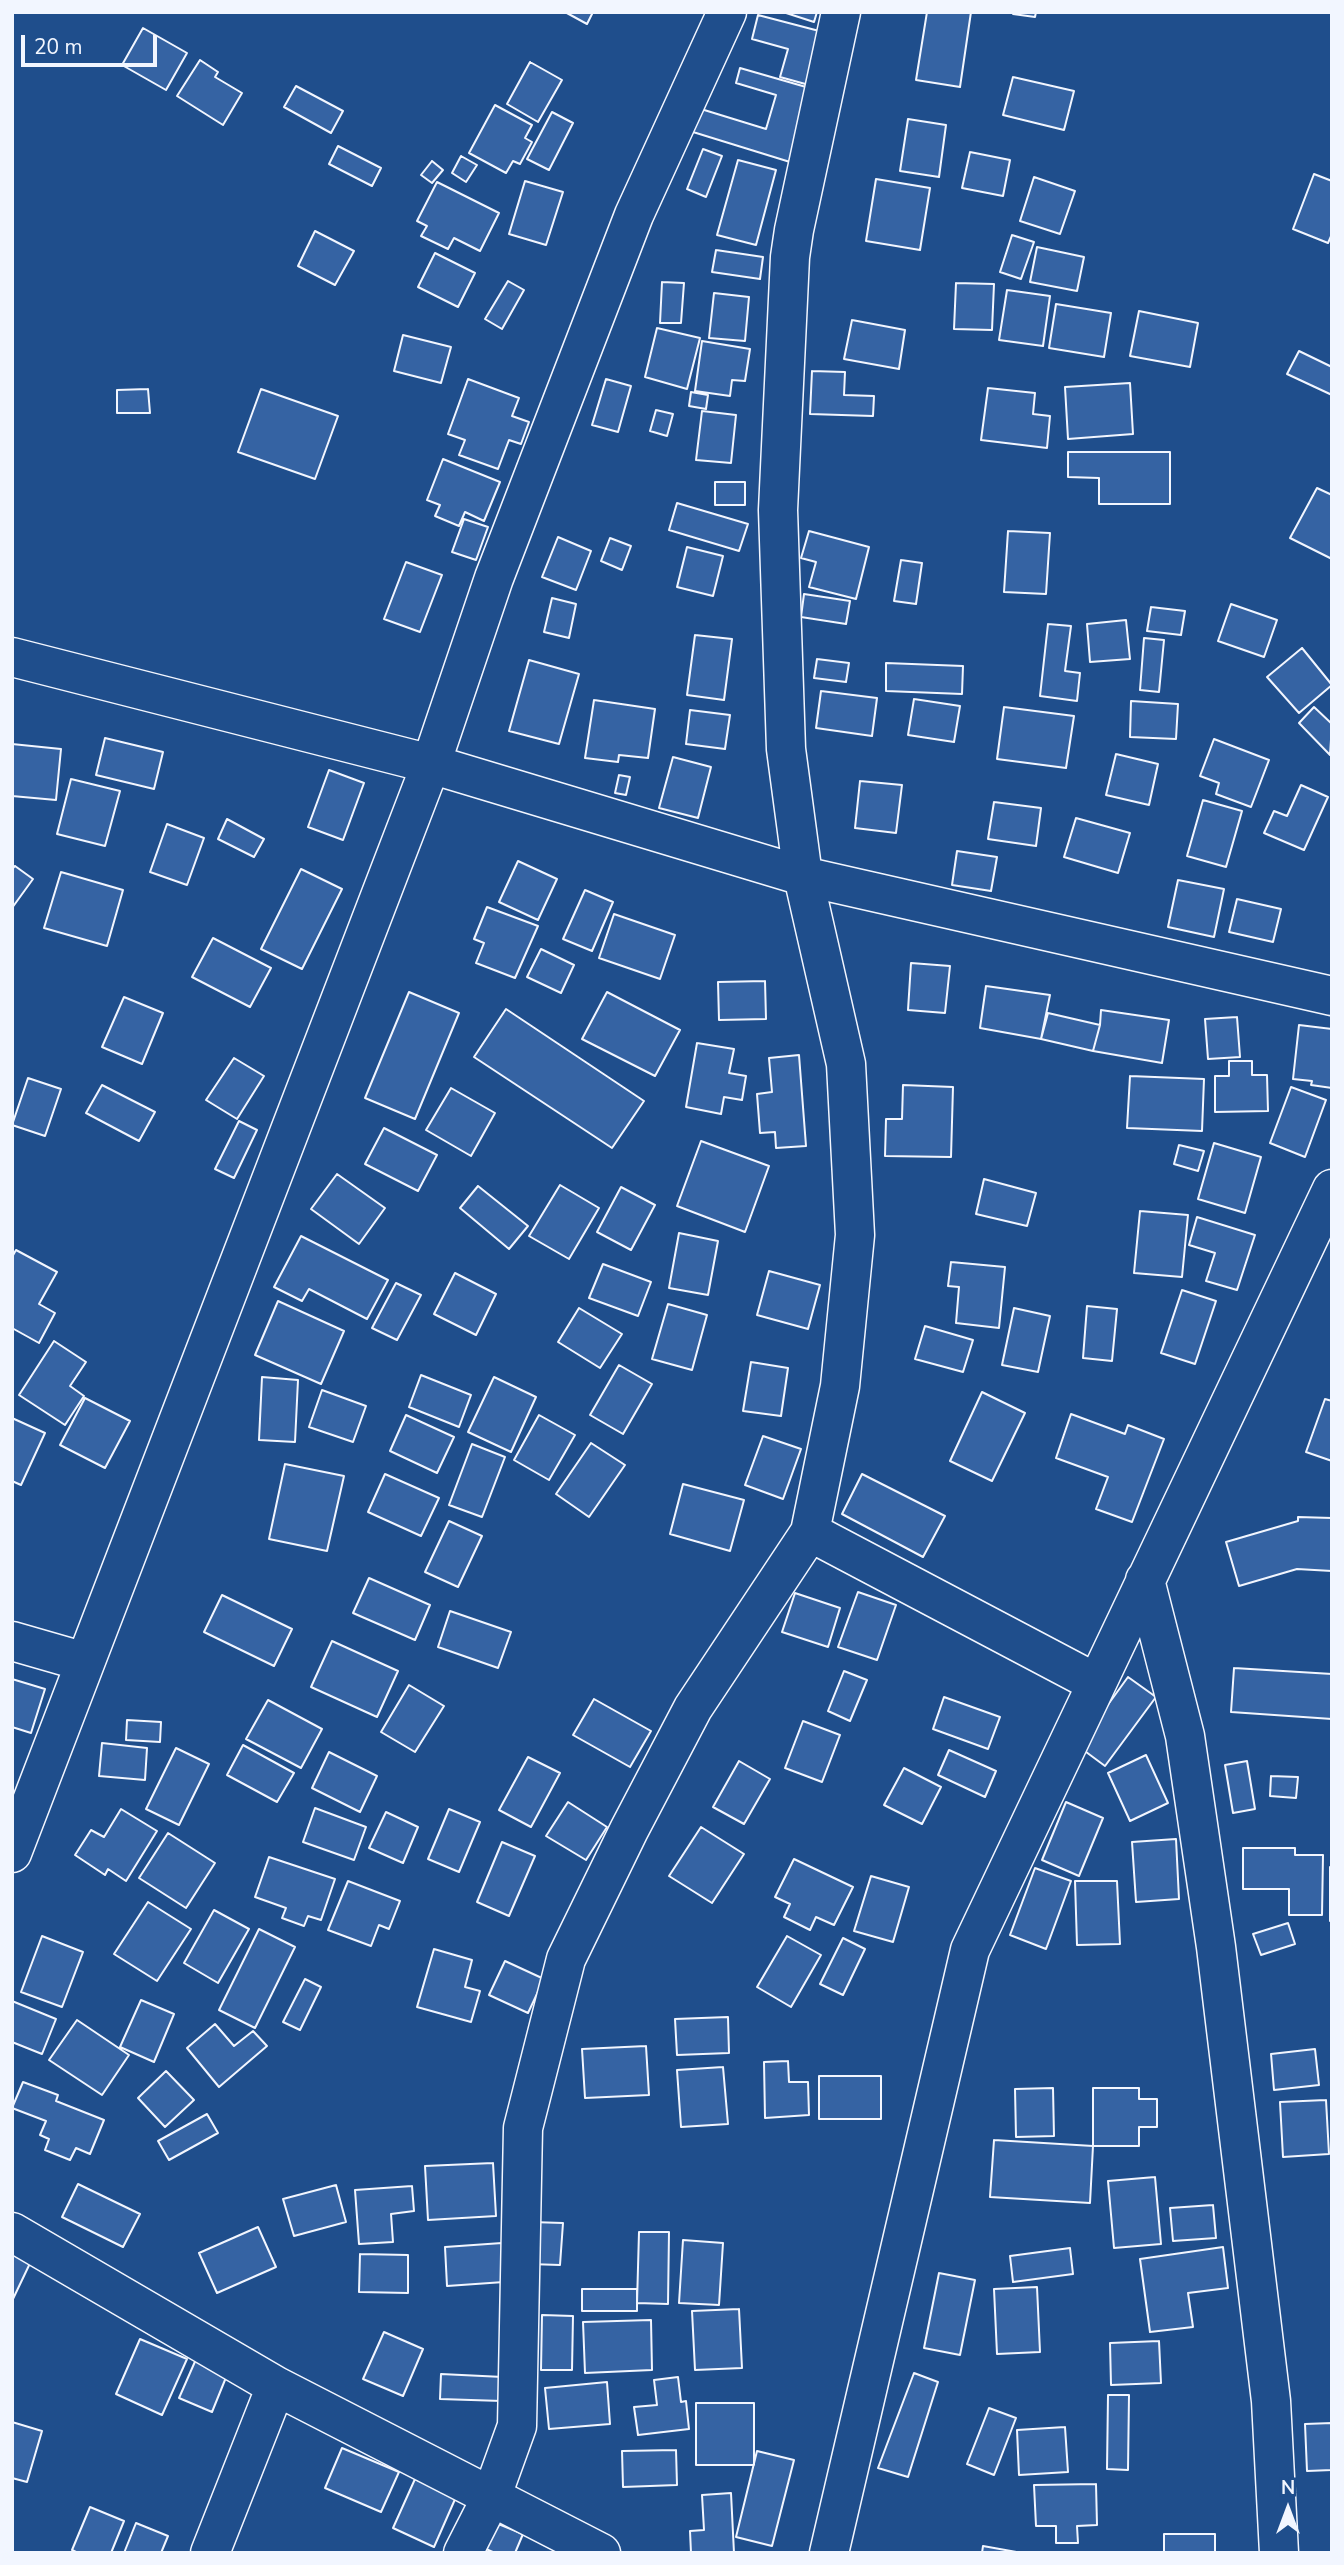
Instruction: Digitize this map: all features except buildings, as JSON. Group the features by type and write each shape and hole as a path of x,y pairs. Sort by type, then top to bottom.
{"street":[{"path":"12,1853 430,764 494,578 634,215 727,12"},
{"path":"463,2553 491,2498 517,2426 523,2128 566,1959 693,1708 810,1532 840,1385 855,1235 846,1064 803,876 786,749 778,510 790,257 841,12"},
{"path":"12,657 430,764 803,876 1332,996"},
{"path":"829,2553 970,1950 1332,1189"},
{"path":"810,1532 1096,1683"},
{"path":"1145,1580 1185,1736 1216,1947 1271,2401 1279,2553"},
{"path":"12,1641 85,1662"},
{"path":"12,2232 276,2386 601,2553"},
{"path":"210,2553 276,2386"}]}
